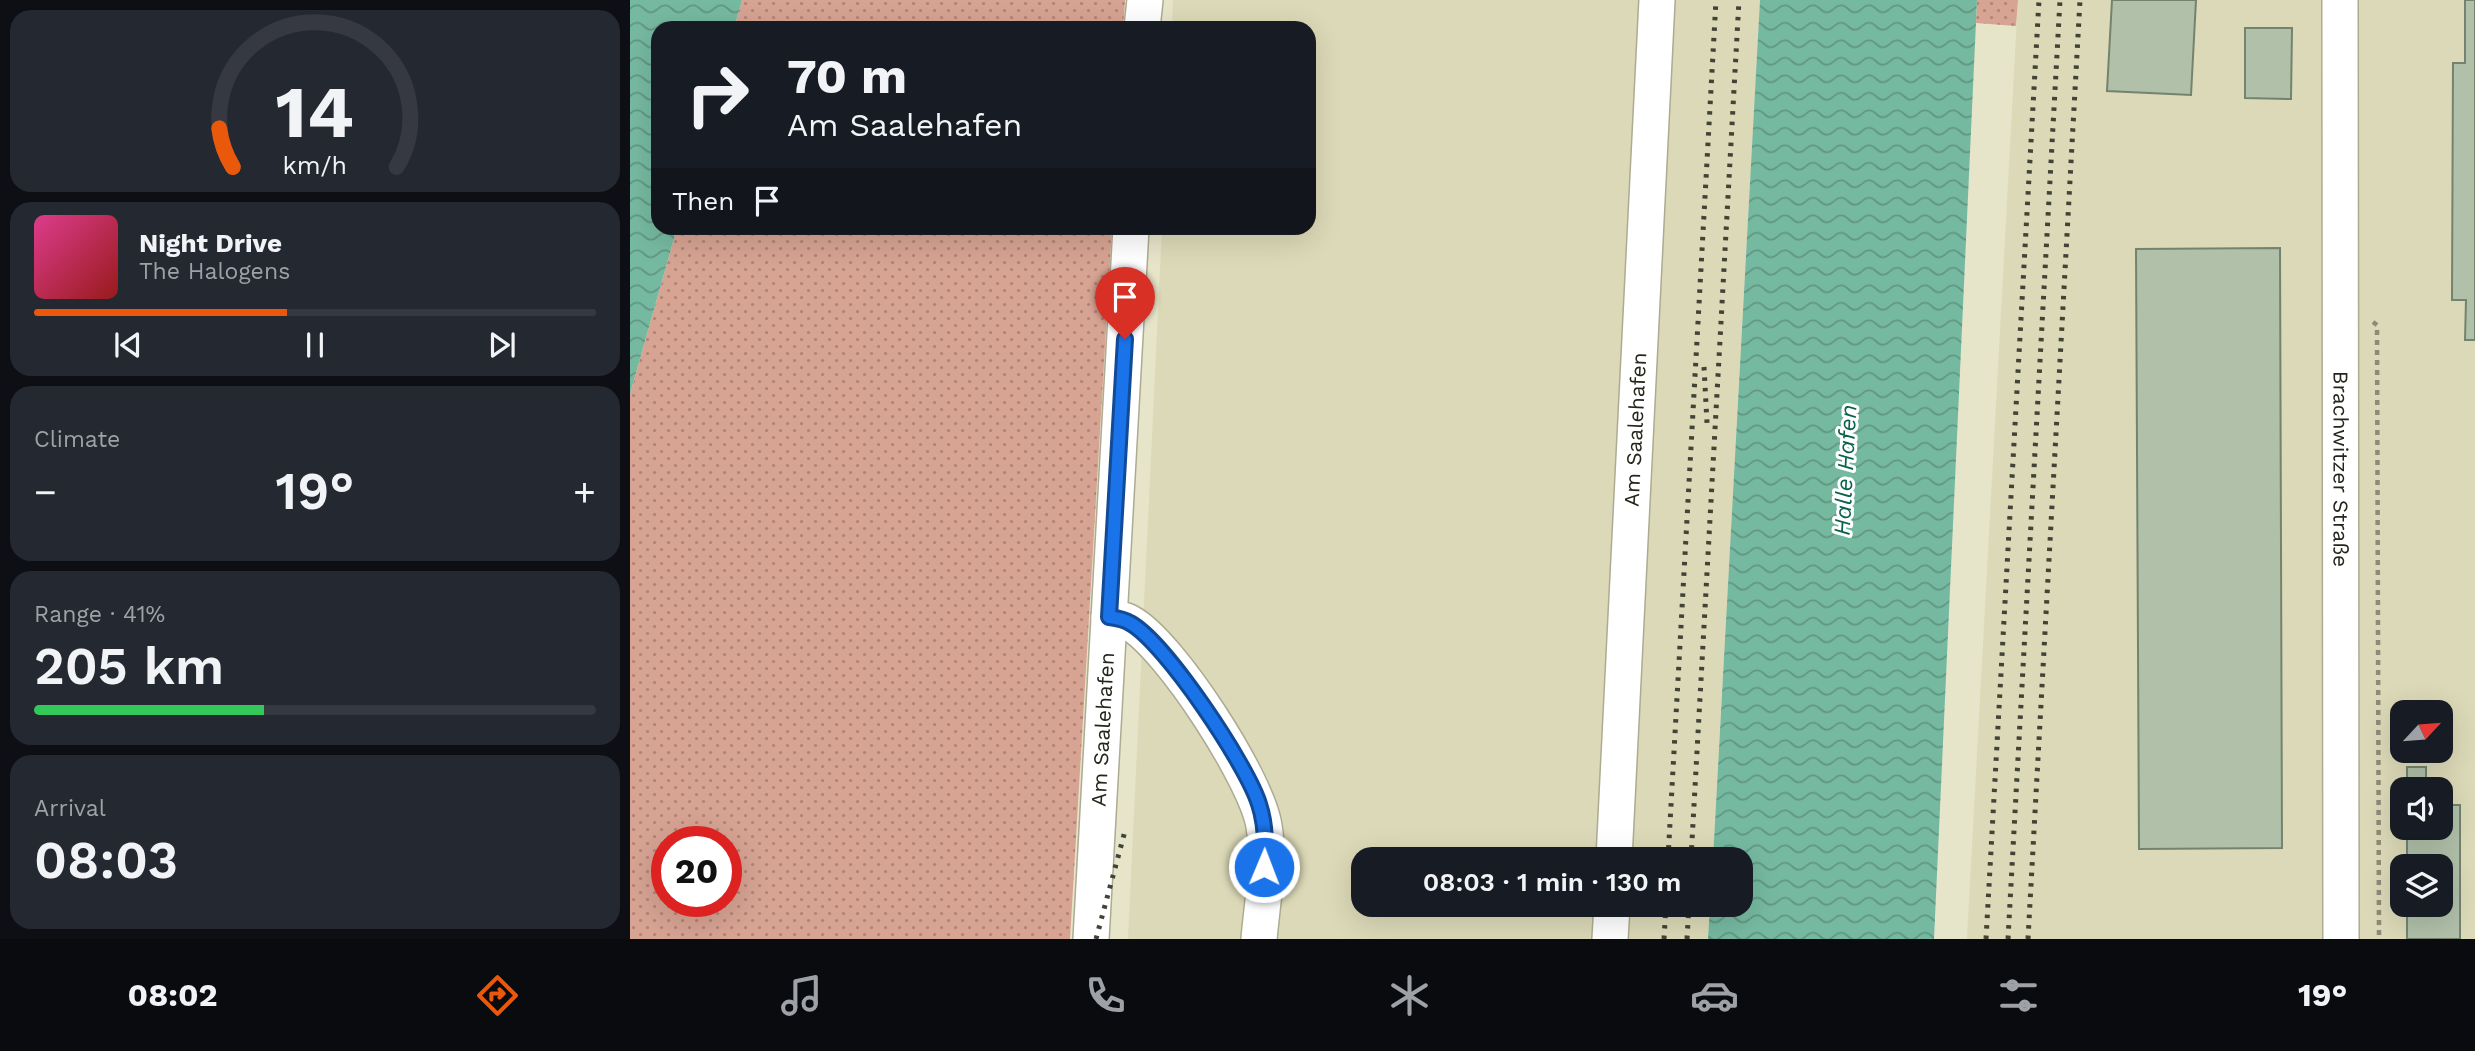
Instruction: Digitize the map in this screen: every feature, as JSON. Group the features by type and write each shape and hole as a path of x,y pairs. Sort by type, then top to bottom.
{"street":[{"path":"1143,21 1145,0"},
{"name":"Am Saalehafen","path":"1615,847 1657,0"},
{"name":"Brachwitzer Straße","path":"2340,0 2342,939"},
{"name":"Am Saalehafen","path":"1091,939 1131,235"},
{"path":"1109,617 1131,623 1169,662 1234,752 1250,780 1259,805 1266,844 1259,939"},
{"path":"1610,939 1611,917"}],"path":[{"path":"2340,299 2377,325 2379,939"}],"shaded area":[{"path":"742,0 1125,0 1124,21 736,21"},
{"path":"1173,0 1760,0 1714,847 1351,847 1351,917 1709,917 1708,939 1128,939 1162,235 1316,235 1316,21 1172,21"},
{"path":"1977,0 2018,0 2016,26 1976,23"},
{"path":"2018,0 2475,0 2475,939 1967,939"},
{"path":"675,235 1112,235 1070,939 630,939 630,394"}],"water":[{"path":"630,0 742,0 736,21 651,21 651,235 675,235 630,394"},
{"name":"Halle Hafen","path":"1760,0 1977,0 1934,939 1708,939 1709,917 1753,917 1753,847 1714,847"}],"building":[{"path":"2112,0 2196,0 2191,95 2107,91"},
{"path":"2465,0 2475,0 2475,340 2465,340 2466,300 2452,300 2453,63 2465,63"},
{"path":"2245,28 2292,28 2291,99 2245,98"},
{"path":"2280,248 2282,848 2139,849 2136,249"},
{"path":"2407,767 2426,767 2426,777 2407,777"},
{"path":"2453,805 2460,805 2460,939 2407,939 2407,917 2453,917 2453,854 2407,854 2407,840 2453,840"}],"railway":[{"path":"1669,847 1716,0"},
{"path":"1692,847 1739,0"},
{"path":"1986,939 2039,0"},
{"path":"2008,939 2060,0"},
{"path":"2028,939 2080,0"},
{"path":"1704,367 1707,423"},
{"path":"1096,939 1125,831"},
{"path":"1664,939 1665,917"},
{"path":"1687,939 1688,917"}],"route":[{"path":"1125,339 1109,617 1131,623 1152,642 1234,752 1250,780 1259,805 1266,844 1264,867"}]}
